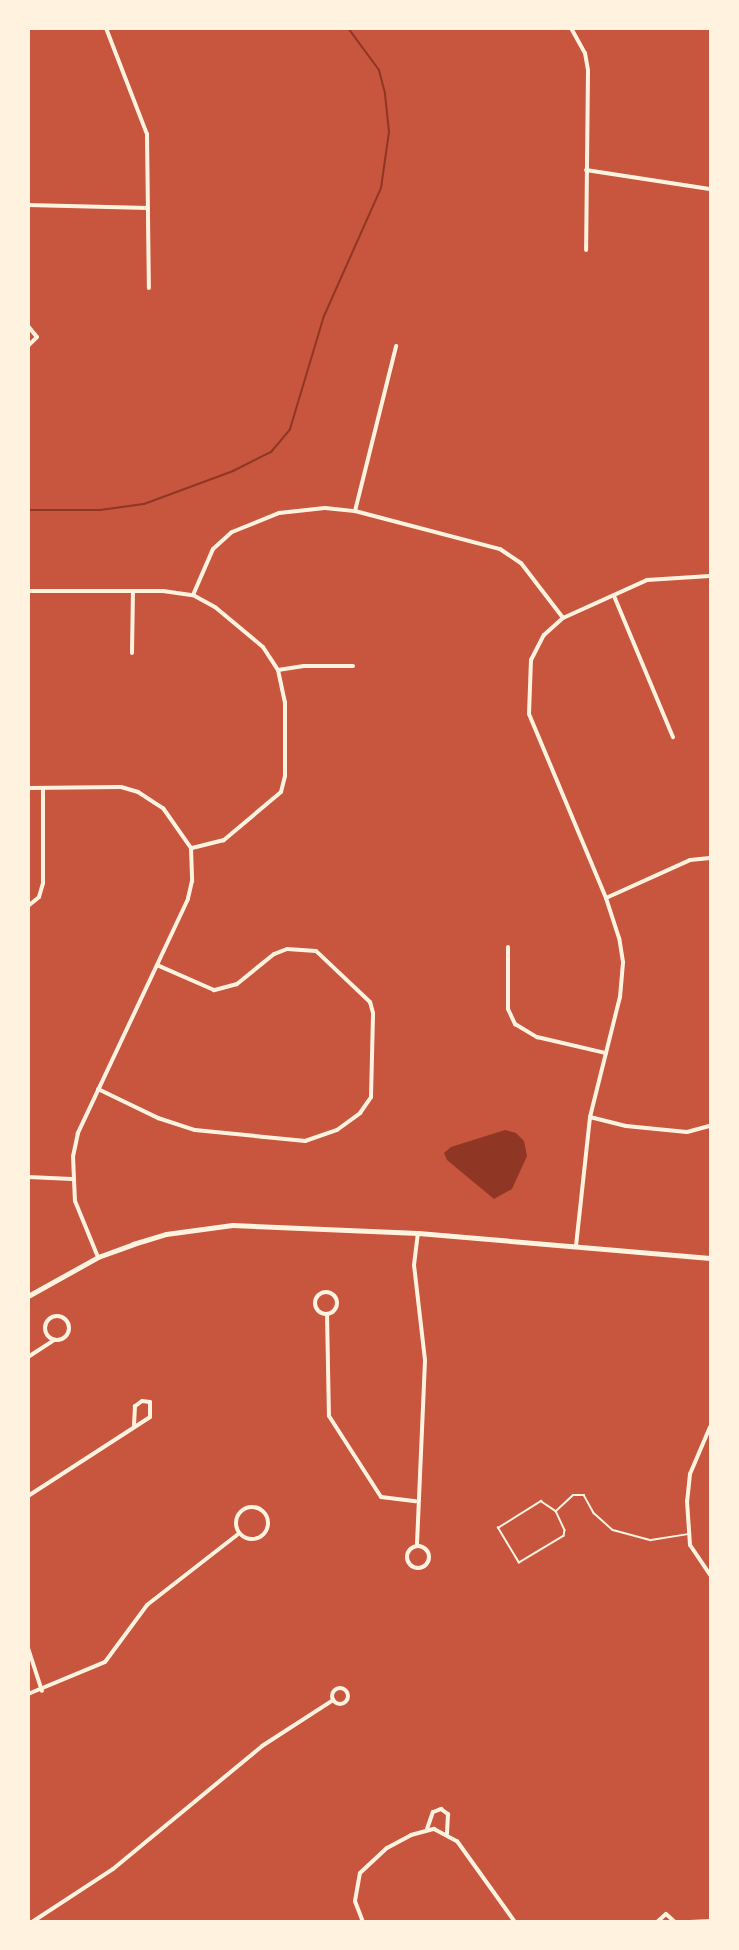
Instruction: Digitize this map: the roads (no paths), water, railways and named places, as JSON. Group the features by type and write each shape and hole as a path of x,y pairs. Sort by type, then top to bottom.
{"main road":[{"path":"28,1296 98,1257 166,1234 232,1225 418,1233 711,1258"}],"street":[{"path":"106,28 147,134 149,288"},
{"path":"571,28 585,53 588,70 586,250"},
{"path":"586,170 711,189"},
{"path":"28,205 148,208"},
{"path":"28,326 37,337 28,346"},
{"path":"355,511 396,346"},
{"path":"193,595 213,549 241,526 279,513 325,508 355,511 500,549 521,563 563,618"},
{"path":"576,1246 590,1117 620,997 623,962 620,938 606,898 529,714 531,660 544,635 563,618 647,580 711,576"},
{"path":"28,591 133,591 193,595 215,607 263,647 278,670 285,702 285,776 281,792 224,840 191,848"},
{"path":"132,653 133,591"},
{"path":"614,596 672,737"},
{"path":"278,670 304,666 353,666"},
{"path":"28,788 122,787 138,792 163,808 191,848 192,881 188,899 78,1133 72,1179 75,1201 98,1257"},
{"path":"28,906 39,897 43,883 43,788"},
{"path":"606,898 690,860 711,858"},
{"path":"508,947 508,1009 515,1023 537,1037 606,1053"},
{"path":"98,1089 158,1118 195,1130 305,1141 337,1130 360,1113 371,1097 373,1024 370,1002 316,951 287,949 274,954 237,984 214,990 157,965"},
{"path":"590,1117 626,1126 687,1132 711,1126"},
{"path":"28,1177 72,1179"},
{"path":"417,1544 428,1554 427,1562 418,1569 411,1566 408,1555 417,1544 416,1501 424,1383 414,1265 418,1233"},
{"path":"327,1314 318,1310 315,1304 320,1295 326,1293 335,1298 337,1305 327,1314 327,1411 381,1497 416,1501"},
{"path":"28,1357 54,1340 66,1337 70,1329 61,1316 50,1318 45,1324 48,1335 54,1340"},
{"path":"28,1496 134,1427 153,1414 150,1402 142,1401 135,1406 134,1427"},
{"path":"711,1427 690,1474 689,1534 702,1567 711,1575"},
{"path":"28,1694 42,1691 105,1662 147,1605 237,1535 254,1538 263,1534 268,1526 264,1511 254,1507 243,1509 237,1518 237,1535"},
{"path":"28,1648 42,1691"},
{"path":"32,1922 113,1869 228,1772 333,1700 344,1703 346,1691 334,1690 333,1700"},
{"path":"427,1830 433,1812 441,1809 448,1815 447,1834"},
{"path":"363,1922 355,1901 360,1873 387,1848 434,1828 458,1841 514,1922"},
{"path":"657,1922 666,1914 675,1922"},
{"path":"690,1922 711,1921"}],"lane":[{"path":"556,1511 573,1495 584,1495 594,1513 613,1530 651,1540 689,1534"},
{"path":"541,1501 556,1511 565,1530 564,1536 519,1563 498,1528 541,1501"}],"waterway":[{"path":"28,510 100,510 144,504 233,471 271,452 290,429 324,316 381,188 389,132 385,93 379,70 348,28"}]}
